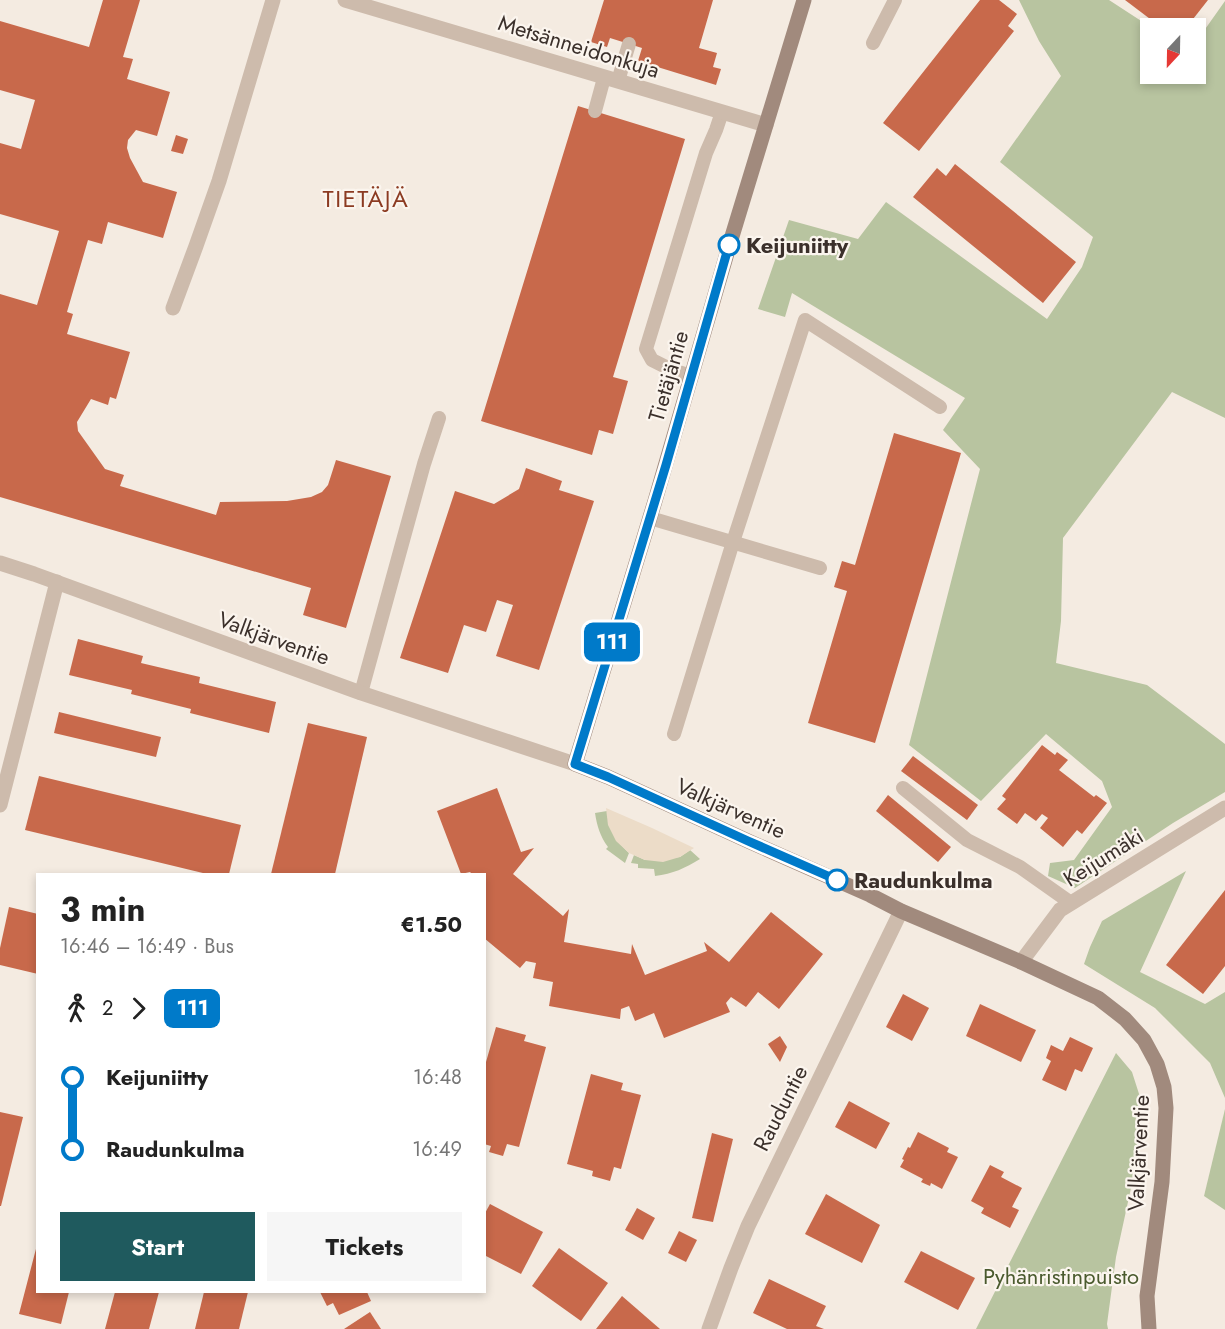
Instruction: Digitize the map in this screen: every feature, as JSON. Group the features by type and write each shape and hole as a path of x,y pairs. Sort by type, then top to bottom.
{"street":[{"path":"173,308 219,181 273,0"},
{"name":"Metsänneidonkuja","path":"345,0 766,126"},
{"name":"Tietäjäntie","path":"575,764 804,0"},
{"name":"Valkjärventie","path":"0,563 361,693 608,777 1098,998 1125,1019 1144,1040 1157,1064 1164,1087 1166,1129 1162,1182 1147,1296 1149,1329"},
{"path":"0,805 57,582"},
{"name":"Keijumäki","path":"1021,962 1060,910 1225,808"},
{"name":"Rauduntie","path":"709,1329 730,1268 752,1216 901,911"}],"lane":[{"path":"873,43 895,0"},
{"path":"595,111 629,44"},
{"path":"692,376 672,370 652,360 646,349 706,153 722,112"},
{"path":"674,734 805,320 940,406"},
{"path":"361,693 424,464 439,418"},
{"path":"650,518 820,568"},
{"path":"903,788 967,840 1020,867 1071,903"}],"green space":[{"path":"1019,0 1109,0 1140,20 1140,84 1206,84 1206,28 1225,1 1225,418 1172,392 1063,538 1061,621 1056,663 1147,685 1225,744 1225,792 1173,823 1075,888 1048,876 1050,863 1074,860 1112,807 1102,781 1046,734 981,801 909,745 980,469 943,430 965,398 792,293 785,317 758,309 789,220 858,239 886,202 1047,319 1082,267 1093,237 1000,162 1061,76 1039,41"},
{"path":"607,811 609,824 614,834 629,853 625,863 606,849 608,847 599,831 595,813"},
{"path":"690,850 700,859 668,874 655,876 654,869 638,868 638,864 631,863 634,855 645,860 680,857"},
{"path":"1186,871 1140,972 1205,1004 1225,992 1225,1098 1210,1063 1155,1008 1084,964 1102,921"},
{"name":"Pyhänristinpuisto","path":"1116,1053 1132,1072 1140,1097 1139,1130 1131,1188 1116,1257 1108,1329 976,1329"},
{"path":"1225,1109 1225,1210 1204,1196"}],"shaded area":[{"path":"606,808 694,848 680,857 663,862 645,860 629,853 616,841 608,825"}],"building":[{"path":"103,0 140,0 123,57 133,59 127,79 170,92 157,136 136,130 128,140 127,148 143,182 177,192 163,238 108,222 102,244 88,240 67,312 73,314 67,334 130,352 116,399 110,397 108,405 91,399 77,422 78,431 105,469 124,475 120,486 216,515 220,502 287,501 311,497 322,492 328,485 336,460 391,476 346,628 303,615 311,588 0,497 0,294 37,305 59,231 0,214 0,143 21,149 35,100 0,90 0,21 89,47"},
{"path":"604,0 713,0 699,48 717,53 713,67 721,69 716,85 638,61 642,48 610,38 607,47 591,42"},
{"path":"980,0 999,0 1017,14 1008,26 1014,31 919,151 883,123"},
{"path":"1125,0 1208,0 1194,18 1149,18"},
{"path":"578,106 685,139 613,377 628,381 613,434 599,430 592,455 481,421"},
{"path":"176,135 188,139 183,154 171,151"},
{"path":"955,164 1076,262 1043,303 913,197 937,168 946,176"},
{"path":"894,433 961,453 875,743 808,723 847,591 834,587 842,561 855,565"},
{"path":"526,468 562,481 559,490 594,501 539,670 496,656 513,605 497,600 486,632 464,625 448,673 400,658 455,491 494,504 519,489"},
{"path":"78,639 143,656 141,663 200,677 199,683 276,702 269,733 190,713 191,709 131,694 132,690 69,675"},
{"path":"59,712 161,737 156,757 54,733"},
{"path":"308,723 367,737 335,873 271,873"},
{"path":"1042,745 1055,755 1057,752 1068,760 1059,770 1094,797 1096,795 1107,803 1082,834 1077,830 1063,847 1040,828 1048,818 1042,814 1036,821 1025,813 1017,824 997,809 1006,799 1002,796"},
{"path":"913,756 978,805 967,820 901,771"},
{"path":"39,776 241,825 229,873 203,873 25,830"},
{"path":"497,788 521,852 534,848 513,874 563,916 569,909 564,942 631,954 632,944 645,975 707,951 704,942 729,962 771,912 823,954 779,1009 758,992 746,1007 731,997 726,1003 730,1012 664,1038 654,1013 635,1021 629,1006 621,1009 620,1019 549,1006 553,982 533,978 536,963 526,961 520,968 486,940 486,873 461,873 437,811"},
{"path":"888,795 951,847 938,862 876,811"},
{"path":"1225,890 1225,966 1203,994 1166,965"},
{"path":"9,907 36,914 36,974 0,965 0,948"},
{"path":"903,994 929,1008 912,1041 886,1027"},
{"path":"980,1004 1036,1030 1021,1062 966,1036"},
{"path":"496,1027 526,1035 524,1041 546,1047 519,1147 507,1144 503,1156 489,1152 491,1146 486,1145 486,1062"},
{"path":"780,1036 787,1047 780,1062 768,1044"},
{"path":"1070,1037 1093,1048 1082,1072 1075,1069 1066,1091 1042,1080 1051,1061 1046,1058 1051,1045 1063,1051"},
{"path":"591,1074 623,1083 621,1090 641,1095 621,1169 614,1167 610,1181 592,1176 593,1171 567,1164"},
{"path":"849,1101 890,1123 876,1149 835,1127"},
{"path":"0,1112 23,1117 1,1206 0,1206"},
{"path":"918,1132 949,1148 947,1152 958,1157 942,1189 931,1183 930,1186 921,1182 923,1179 900,1167 908,1147 910,1148"},
{"path":"712,1133 733,1139 713,1222 692,1218"},
{"path":"990,1165 1004,1172 1001,1177 1022,1188 1012,1207 1019,1210 1010,1228 981,1213 984,1208 971,1201"},
{"path":"826,1194 880,1225 862,1263 805,1234"},
{"path":"490,1204 543,1232 521,1274 486,1256 486,1211"},
{"path":"637,1208 655,1218 643,1240 625,1230"},
{"path":"679,1231 697,1240 686,1262 668,1253"},
{"path":"559,1248 608,1283 581,1321 532,1286"},
{"path":"36,1249 36,1293 69,1293 61,1324 19,1314"},
{"path":"921,1251 975,1278 958,1310 904,1282"},
{"path":"769,1279 826,1306 816,1326 824,1329 787,1329 753,1313"},
{"path":"115,1293 159,1293 149,1329 105,1329"},
{"path":"204,1293 248,1293 239,1329 195,1329"},
{"path":"320,1293 367,1293 371,1301 339,1315 333,1303 327,1306"},
{"path":"622,1296 660,1329 596,1329"},
{"path":"370,1312 381,1329 344,1329"}],"bus line":[{"name":"111","path":"729,245 666,465 575,764 837,880"}],"place":[{"name":"Keijuniitty","path":"729,245"},
{"name":"Raudunkulma","path":"837,880"}],"district":[{"name":"TIETÄJÄ","path":"366,198"}]}
